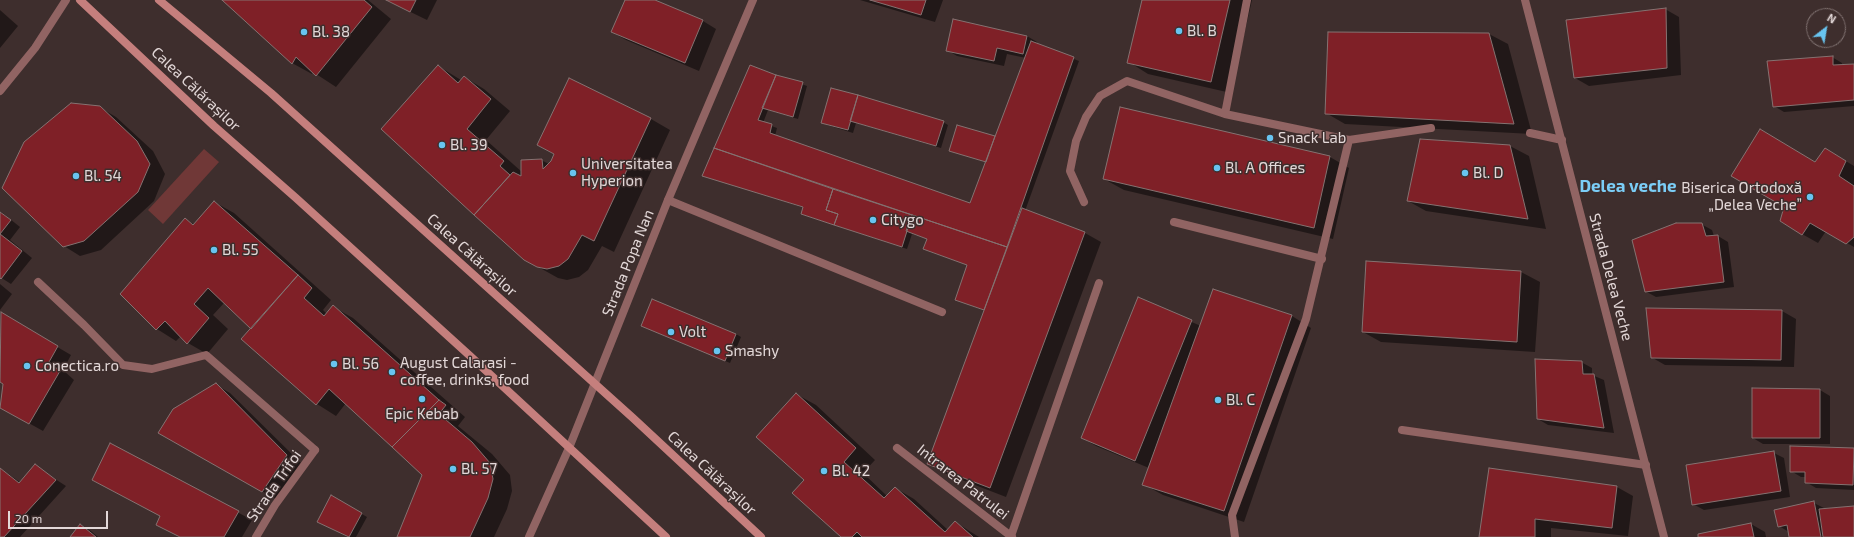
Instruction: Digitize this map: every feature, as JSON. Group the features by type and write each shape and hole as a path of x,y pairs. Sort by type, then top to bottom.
{"main road":[{"name":"Calea Călărașilor","path":"80,0 214,126 308,209 666,537"},
{"name":"Calea Călărașilor","path":"159,0 271,93 595,384 761,537"}],"street":[{"path":"0,91 35,48 66,0"},
{"name":"Strada Popa Nan","path":"529,537 569,448 668,200 751,0"},
{"path":"1225,114 1247,0"},
{"name":"Strada Delea Veche","path":"1525,0 1664,537"},
{"path":"1084,202 1070,171 1076,141 1086,117 1100,96 1127,81 1225,114 1349,140 1431,128"},
{"path":"1530,133 1562,140"},
{"path":"1235,537 1232,515 1306,319 1322,258 1349,140"},
{"path":"668,200 942,312"},
{"path":"1174,222 1322,258"},
{"name":"Strada Trifoi","path":"38,282 84,325 123,365 152,369 206,355 316,450 275,506 256,537"},
{"path":"1011,536 1099,283"},
{"path":"1402,430 1646,465"},
{"name":"Intrarea Patrulei","path":"897,448 1011,536"}],"shaded area":[{"path":"204,149 219,162 163,224 148,210"}],"building":[{"name":"Bl. 38","path":"222,0 364,0 372,7 316,76 296,57 292,64"},
{"path":"386,0 416,0 410,12"},
{"path":"625,0 655,0 703,20 685,63 611,32"},
{"path":"870,0 926,0 921,15"},
{"name":"Bl. B","path":"1142,0 1230,0 1211,82 1127,63"},
{"path":"1666,8 1667,68 1574,78 1566,20"},
{"path":"953,19 1027,36 1023,54 997,48 994,61 946,51"},
{"path":"1328,32 1489,33 1514,124 1325,114"},
{"path":"1031,41 1074,57 1007,247 714,148 750,65 776,75 758,120 772,124 770,133 970,203"},
{"path":"1833,56 1833,65 1854,64 1854,100 1773,107 1767,61"},
{"name":"Bl. 39","path":"438,65 458,83 464,76 491,99 467,129 504,161 500,166 510,175 474,215 381,129"},
{"path":"776,75 803,82 793,117 762,108"},
{"name":"Universitatea Hyperion","path":"569,78 651,118 594,241 582,235 568,259 559,266 547,269 537,267 524,260 474,215 513,172 521,176 521,160 542,159 543,169 551,161 554,154 537,145"},
{"path":"831,88 858,95 848,130 821,123"},
{"path":"858,95 944,121 936,146 850,121"},
{"name":"Bl. 54","path":"71,103 100,106 137,141 150,164 138,192 84,241 63,247 2,188 24,142"},
{"name":"Bl. A Offices","path":"1120,107 1330,156 1314,228 1103,179"},
{"path":"957,125 995,136 986,162 949,151"},
{"name":"Biserica Ortodoxă „Delea Veche”","path":"1760,129 1815,162 1825,148 1846,161 1839,176 1854,186 1854,237 1846,244 1810,223 1802,235 1780,221 1784,207 1731,176"},
{"name":"Bl. D","path":"1420,139 1510,145 1528,219 1407,201"},
{"path":"714,148 833,189 826,210 838,214 834,225 801,214 803,207 702,176"},
{"name":"Citygo","path":"833,189 912,215 902,247 834,225 838,214 826,210"},
{"name":"Bl. 55","path":"214,201 298,275 251,329 208,288 194,304 209,318 187,344 165,321 156,330 120,294 185,218 193,225"},
{"path":"1022,208 1085,232 990,488 927,464"},
{"path":"0,212 11,220 0,234"},
{"path":"912,215 1007,247 984,310 955,300 967,265 923,249 927,239 906,231"},
{"path":"1676,223 1702,223 1706,236 1718,235 1724,282 1645,292 1632,240"},
{"path":"0,234 22,251 1,279 0,278"},
{"path":"1366,261 1521,271 1517,342 1362,332"},
{"name":"Bl. 56","path":"298,275 312,288 304,298 324,316 333,305 439,400 392,447 329,389 316,405 241,339"},
{"name":"Bl. C","path":"1213,289 1292,315 1224,511 1142,485"},
{"path":"1138,297 1192,320 1135,461 1081,438"},
{"path":"652,299 736,334 725,361 641,326"},
{"path":"1646,308 1782,310 1781,360 1651,358"},
{"name":"Conectica.ro","path":"1,312 58,346 49,362 60,371 29,424 0,408 3,384 0,382"},
{"path":"1535,359 1582,361 1583,374 1594,374 1604,428 1537,419"},
{"path":"216,383 287,455 262,492 158,433 173,409"},
{"path":"1752,388 1820,389 1820,438 1752,438"},
{"name":"Bl. 42","path":"796,393 856,448 844,462 884,498 895,487 945,532 955,521 973,537 862,537 857,532 852,537 841,537 792,493 804,480 756,437"},
{"name":"Bl. 57","path":"439,400 446,405 439,414 472,442 490,463 493,479 488,498 470,537 397,537 422,475 392,447"},
{"path":"110,443 239,511 224,537 180,537 156,525 160,516 92,480"},
{"path":"1790,446 1854,448 1853,485 1805,483 1805,472 1790,472"},
{"path":"1774,451 1781,491 1692,505 1686,465"},
{"path":"35,464 56,480 4,537 0,537 0,468 19,483"},
{"path":"1489,468 1617,486 1612,528 1535,519 1535,537 1479,537"},
{"path":"331,495 362,513 349,537 317,522"},
{"path":"1814,501 1821,537 1789,537 1787,525 1778,527 1774,510"},
{"path":"1854,506 1854,537 1823,537 1819,509"},
{"path":"1751,523 1754,537 1698,537 1698,534"},
{"path":"80,524 96,537 70,537"}],"place":[{"name":"Bl. B","path":"1179,31"},
{"name":"Bl. 38","path":"304,32"},
{"name":"Snack Lab","path":"1270,138"},
{"name":"Bl. 39","path":"442,145"},
{"name":"Bl. A Offices","path":"1217,168"},
{"name":"Universitatea Hyperion","path":"573,173"},
{"name":"Bl. D","path":"1465,173"},
{"name":"Bl. 54","path":"76,176"},
{"name":"Biserica Ortodoxă „Delea Veche”","path":"1810,197"},
{"name":"Citygo","path":"873,220"},
{"name":"Bl. 55","path":"214,250"},
{"name":"Volt","path":"671,332"},
{"name":"Smashy","path":"717,351"},
{"name":"Bl. 56","path":"334,364"},
{"name":"Conectica.ro","path":"27,366"},
{"name":"August Calarasi - coffee, drinks, food","path":"392,372"},
{"name":"Epic Kebab","path":"422,399"},
{"name":"Bl. C","path":"1218,400"},
{"name":"Bl. 57","path":"453,469"},
{"name":"Bl. 42","path":"824,471"}],"district":[{"name":"Delea veche","path":"1628,186"}]}
